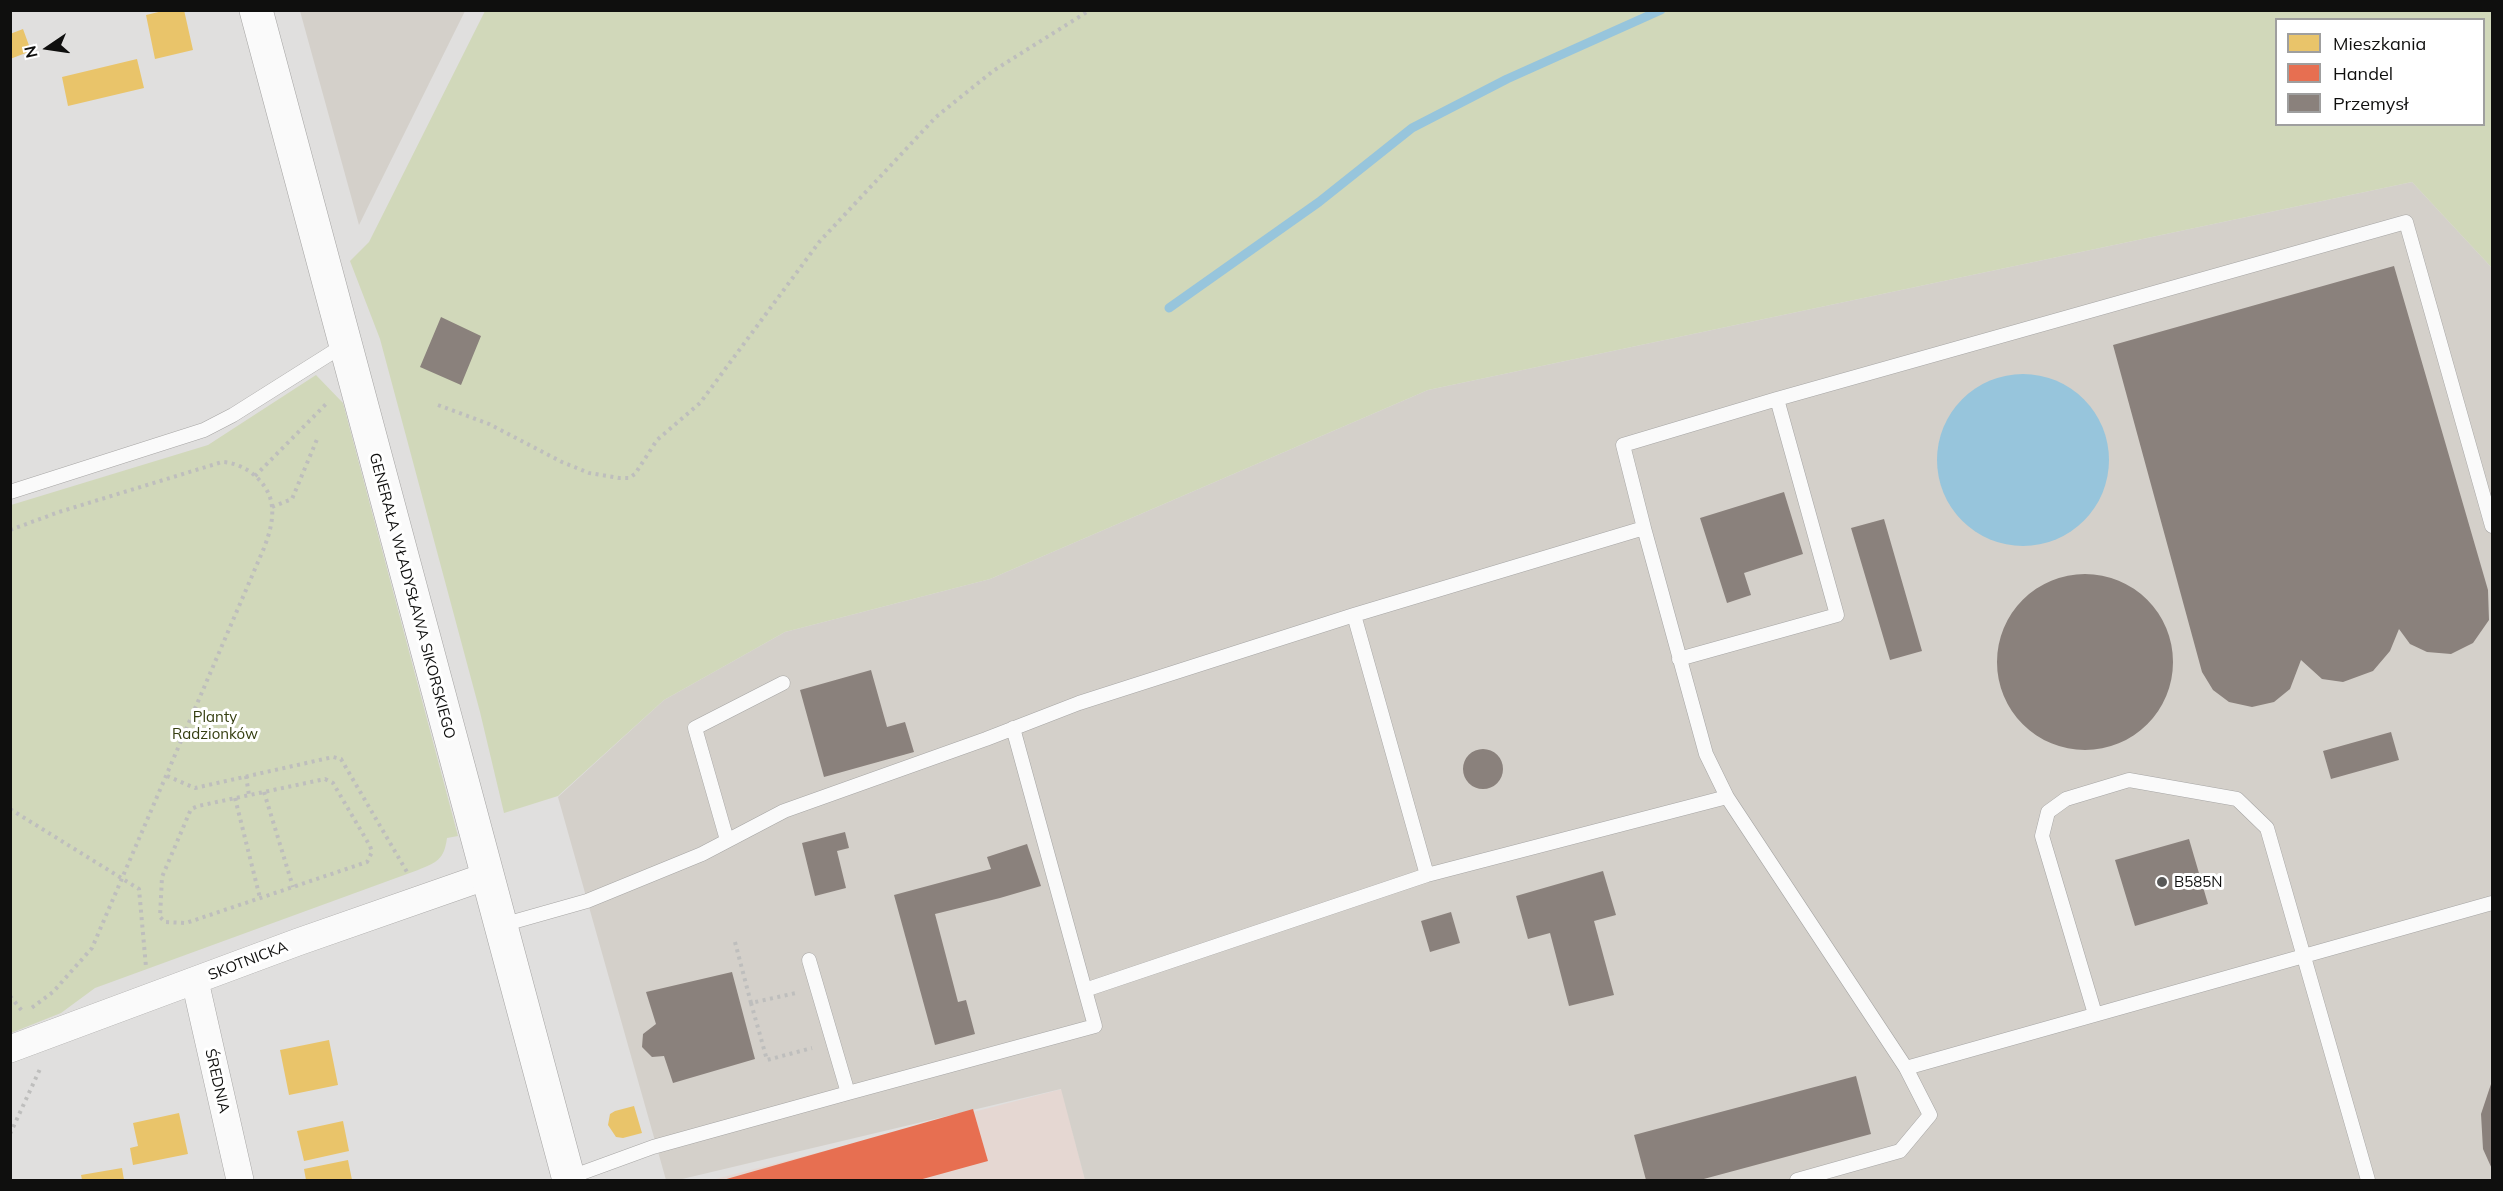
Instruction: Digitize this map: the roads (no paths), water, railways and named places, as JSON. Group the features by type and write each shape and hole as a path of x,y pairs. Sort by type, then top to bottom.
{"street":[{"name":"GENERAŁA WŁADYSŁAWA SIKORSKIEGO","path":"256,10 569,1179"},
{"name":"SKOTNICKA","path":"10,1049 298,942 487,876"},
{"name":"ŚREDNIA","path":"195,981 240,1180"}],"lane":[{"path":"1797,1180 1900,1151 1930,1115 1906,1068 1727,797 1706,754 1623,445 1777,399 2406,222 2493,526"},
{"path":"10,492 204,430 233,415 344,345"},
{"path":"1679,659 1837,615 1777,399"},
{"path":"502,925 587,901 702,854 784,811 1079,703 1354,615 1644,528"},
{"path":"1354,615 1427,875"},
{"path":"727,840 695,728 783,683"},
{"path":"569,1179 653,1148 1095,1026 1013,728"},
{"path":"2095,1014 2042,836 2048,812 2066,799 2129,780 2237,799 2267,828 2367,1180"},
{"path":"1085,990 1427,875 1727,797"},
{"path":"1906,1068 2493,903"},
{"path":"809,960 848,1093"}],"water":[{"path":"2023,374 2040,375 2056,380 2071,388 2084,399 2095,412 2103,427 2108,443 2108,477 2103,493 2095,508 2084,521 2071,532 2056,540 2040,545 2023,546 2006,545 1990,540 1975,532 1962,521 1951,508 1943,493 1938,477 1937,460 1938,443 1943,427 1951,412 1962,399 1975,388 1990,380 2006,375"}],"waterway":[{"path":"1169,308 1319,202 1412,128 1507,79 1661,10"}],"place":[{"name":"B585N","path":"2162,882"}],"park label":[{"name":"Planty Radzionków","path":"215,726"}]}
